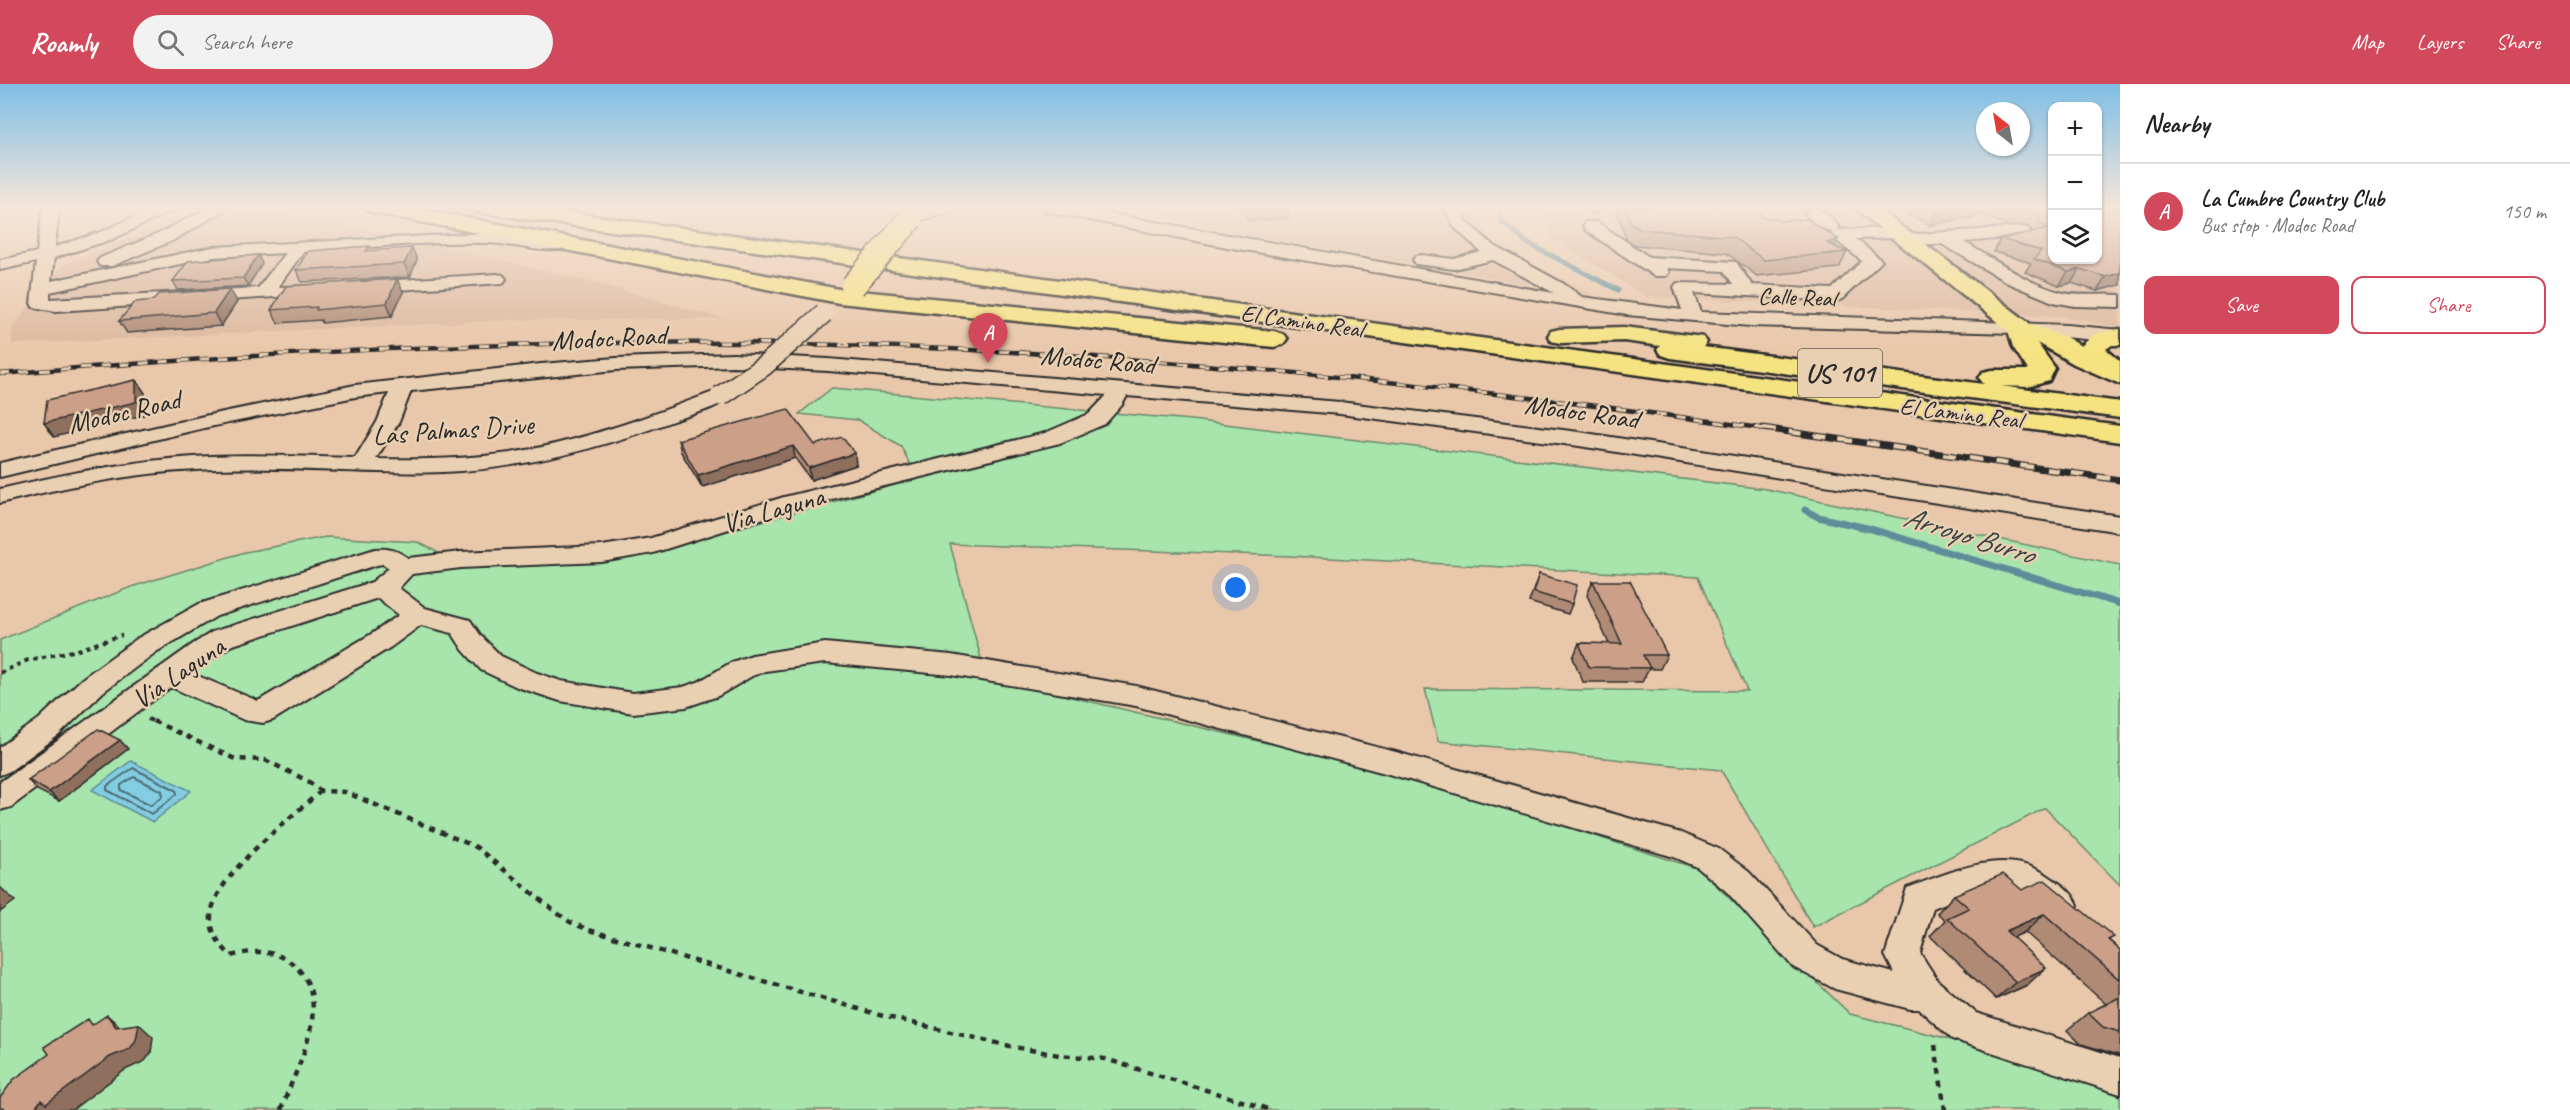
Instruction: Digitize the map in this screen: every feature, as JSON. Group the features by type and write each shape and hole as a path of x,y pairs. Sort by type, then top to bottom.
{"main road":[{"path":"622,255 839,298 1324,343 1598,375 1682,375"},
{"name":"El Camino Real","path":"825,255 2120,434"},
{"name":"Las Palmas Drive","path":"839,298 881,255"},
{"name":"El Camino Real","path":"960,255 1514,329"},
{"path":"1925,255 2019,327 2057,342 2083,359 2120,374"},
{"name":"El Camino Real","path":"2019,327 2026,347 2042,368 2040,375 2019,379 1959,375 1624,334 1549,334 2120,410"},
{"path":"2120,336 2105,338 2093,346 2096,356 2120,374"}],"street":[{"path":"46,255 40,303 56,305 330,289"},
{"path":"44,273 78,255"},
{"path":"44,273 115,260 126,255"},
{"path":"0,265 44,273 190,255"},
{"path":"264,293 292,255"},
{"path":"375,286 403,265 404,255"},
{"name":"Calle Real","path":"1303,255 1578,302 1694,317 1821,324 2019,327 2120,336"},
{"path":"1394,255 1454,264 1492,255"},
{"path":"1498,255 1538,274 1578,302"},
{"path":"1636,255 1683,287 1836,295 1873,261 1865,255"},
{"path":"1973,255 2038,291 2062,298 2081,300 2108,298 2120,301"},
{"path":"1647,262 1730,266 1746,290"},
{"path":"352,288 497,279"},
{"path":"1683,287 1694,317"},
{"name":"Las Palmas Drive","path":"0,496 75,479 198,463 436,466 511,459 551,452 637,428 720,396 764,366 839,298"},
{"name":"Modoc Road","path":"0,470 294,402 403,385 563,368 733,360 828,365 1340,408 1579,439 2120,524"},
{"path":"361,466 388,422 403,385"},
{"name":"Via Laguna","path":"0,763 50,727 93,685 147,645 208,610 290,582 375,557 388,556 404,567 461,560 602,554 653,545 792,502 1052,438 1097,419 1115,401 1119,389"},
{"name":"Via Laguna","path":"0,798 221,639 381,588 393,580 404,567"},
{"path":"381,588 412,610 414,614 461,626 472,644 491,663 527,680 560,691 633,703 686,697 742,669 762,662 825,653 951,664 1136,696 1396,764 1681,846 1708,858 1738,882 1804,956 1835,973 1910,993 1926,992"},
{"path":"169,675 254,712 263,712 382,640 411,619 414,614"},
{"path":"2086,926 2036,884 2018,875 1998,873 1919,898 1902,955 1926,992 1965,1027 2120,1076"}],"path":[{"path":"0,673 28,660 78,650 129,633"},
{"path":"141,716 235,759 266,760 308,781 321,791 345,792 476,847 553,910 570,922 589,930 834,1004 995,1043 1078,1058 1104,1059 1271,1110"},
{"path":"281,1110 308,1042 314,991 307,977 293,963 276,954 249,951 231,956 220,945 211,928 212,906 235,870 321,791"},
{"path":"1935,1045 1945,1110"}],"shaded area":[{"path":"88,255 476,255 600,284 724,319 514,320 12,344 12,328 60,267"},
{"path":"1360,255 1514,255 1595,296"},
{"path":"1578,255 2048,255 2048,264 2102,264 2102,255 2120,255 2120,327 2062,316 1648,297"}],"green space":[{"path":"832,388 1191,420 1766,489 2120,565 2120,885 2045,808 1813,927 1721,770 1438,741 1425,689 1747,691 1698,577 1290,556 950,544 986,677 1403,775 1699,869 1850,1014 2120,1082 2120,1110 0,1110 0,640 131,587 245,552 326,537 418,542 463,566 660,549 917,479 901,446 858,420 799,414"}],"water":[{"path":"131,761 191,791 153,822 92,790"}],"building":[{"path":"258,255 243,278 173,281 188,261"},
{"path":"306,255 409,255 404,264 296,270"},
{"path":"1757,255 1817,255 1764,260"},
{"path":"2038,255 2048,255 2048,264 2102,264 2102,255 2120,255 2120,273 2106,277 2080,269 2068,272 2034,259"},
{"path":"397,279 387,303 316,310 317,307 271,310 286,286"},
{"path":"230,289 214,313 119,321 135,302 154,300 159,294"},
{"path":"136,380 136,402 44,423 47,400"},
{"path":"788,409 815,445 842,437 855,453 809,468 793,446 698,475 678,440"},
{"path":"1539,574 1577,585 1572,604 1533,592"},
{"path":"1593,581 1630,581 1667,655 1643,655 1650,668 1589,667 1579,643 1622,644"},
{"path":"98,729 120,740 49,792 28,780"},
{"path":"2003,874 2022,890 2045,880 2114,937 2108,940 2120,950 2120,980 2044,914 2006,931 2046,968 2016,982 1947,918 1969,908 1954,895"},
{"path":"2120,997 2120,1032 2103,1027 2088,1013"},
{"path":"107,1015 116,1027 139,1024 136,1040 130,1049 110,1057 46,1104 41,1100 34,1110 0,1108 0,1098 13,1080 49,1054 44,1047 88,1019 92,1025"}],"waterway":[{"name":"Arroyo Burro","path":"1550,255 1618,290"},
{"name":"Arroyo Burro","path":"1805,510 1818,517 1871,529 2120,604"}],"railway":[{"path":"0,374 185,360 463,346 648,343 871,346 1000,351 1259,370 1517,396 1774,430"},
{"path":"1763,428 2120,480"}],"place":[{"name":"La Cumbre Country Club","path":"988,363"}]}
